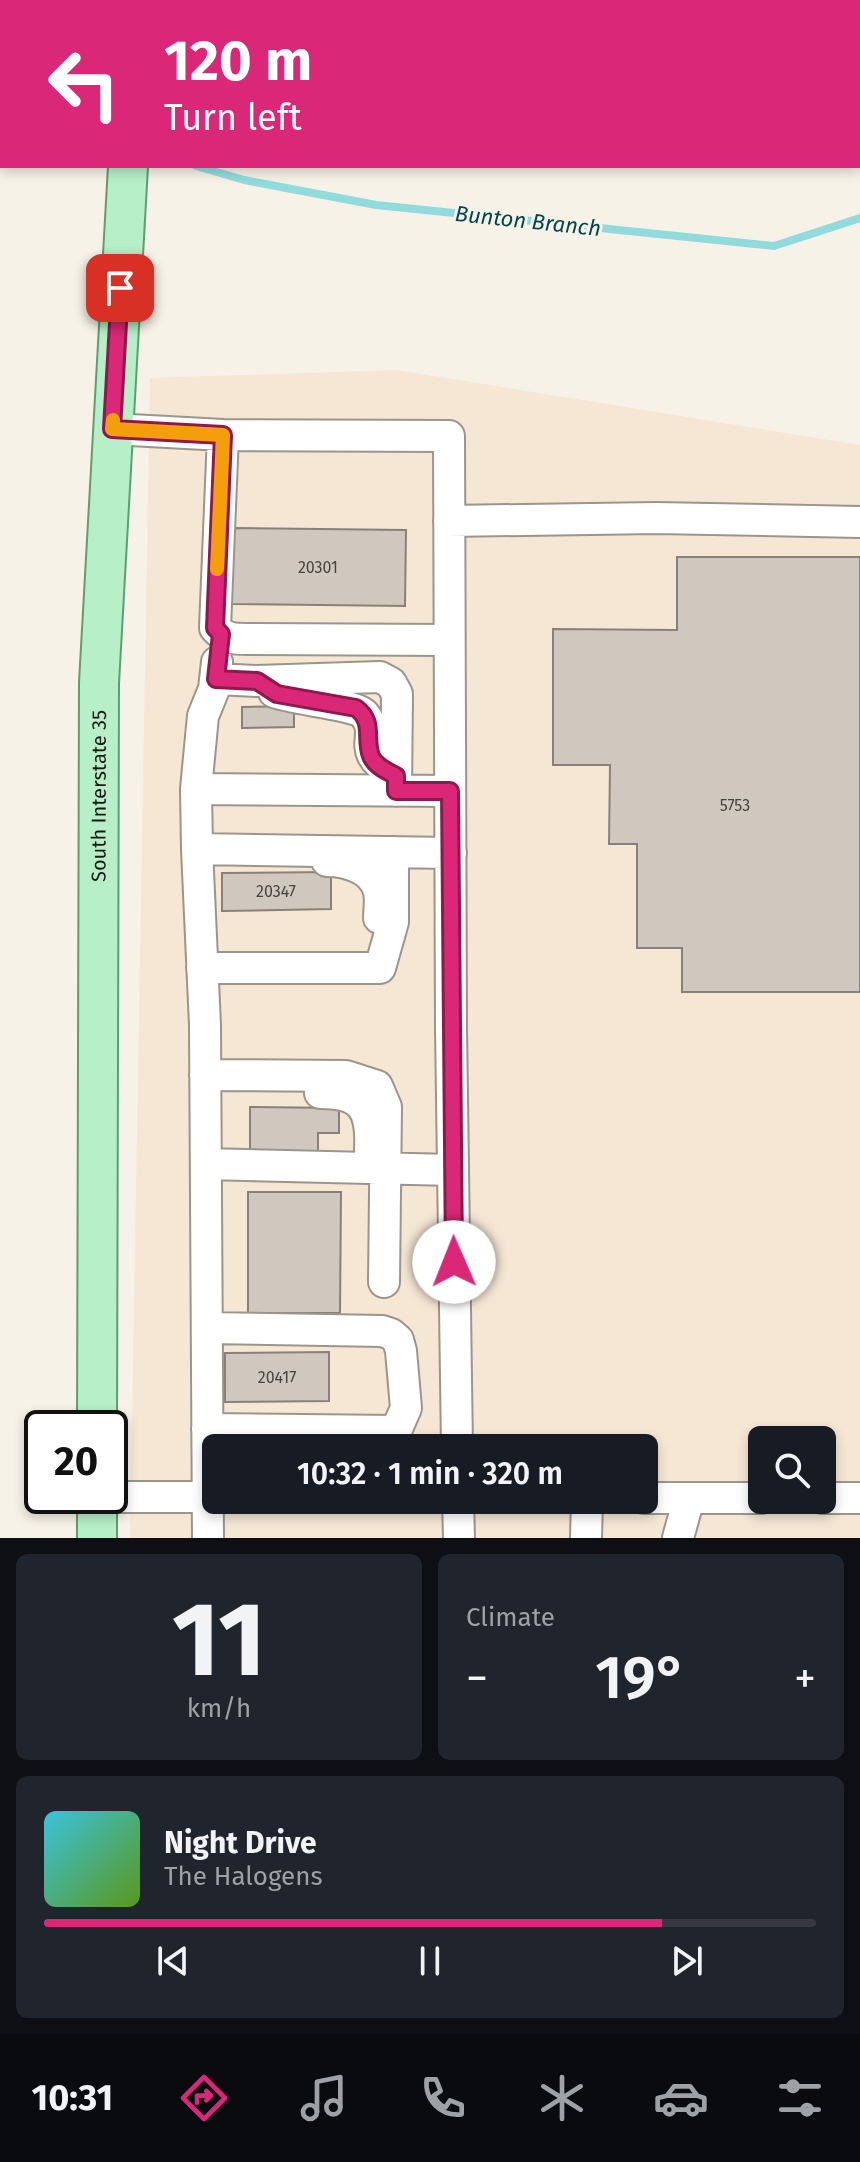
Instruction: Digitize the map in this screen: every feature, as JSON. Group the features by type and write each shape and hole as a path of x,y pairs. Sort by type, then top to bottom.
{"main road":[{"name":"South Interstate 35","path":"97,1410 99,683 128,168"},
{"path":"97,1514 97,1538"}],"lane":[{"path":"112,429 223,435 449,436 457,1434"},
{"path":"223,435 215,628 221,634 229,639 449,640"},
{"path":"449,521 656,518 860,522"},
{"path":"207,1434 205,1084 196,789 203,716 214,689 221,634"},
{"path":"216,679 257,681 380,677 391,683 397,694 396,784"},
{"path":"257,681 277,694 356,708 369,725 370,754 396,784"},
{"path":"196,789 396,784 450,791"},
{"path":"380,968 393,922 393,852"},
{"path":"197,855 451,853"},
{"path":"197,855 341,861 354,865 370,876 379,891 380,968"},
{"path":"202,968 380,968"},
{"path":"205,1084 344,1093 364,1109 377,1168 384,1282"},
{"path":"206,1164 453,1170"},
{"path":"207,1328 382,1331 391,1334 398,1340 401,1351 406,1408 398,1434"},
{"path":"207,1429 302,1434"},
{"path":"128,1497 202,1497"},
{"path":"658,1498 748,1498"},
{"path":"678,1538 689,1498"},
{"path":"836,1498 860,1498"},
{"path":"208,1538 210,1514"},
{"path":"458,1514 459,1538"},
{"path":"586,1538 587,1514"}],"shaded area":[{"path":"397,370 860,445 860,1538 130,1538 150,378"}],"building":[{"path":"232,528 406,530 405,606 231,604"},
{"path":"677,557 860,557 860,992 682,992 682,948 637,948 637,844 609,844 610,765 553,765 553,629 677,630"},
{"path":"294,706 294,727 242,728 242,707"},
{"path":"331,872 331,909 222,911 222,873"},
{"path":"250,1107 339,1108 339,1133 318,1133 318,1155 250,1154"},
{"path":"248,1192 341,1192 340,1313 248,1313"},
{"path":"329,1352 329,1401 225,1402 225,1353"}],"waterway":[{"name":"Bunton Branch","path":"203,168 244,180 376,205 774,246 860,218"}],"slow traffic":[{"path":"113,420 112,429 223,435 217,569"}],"route":[{"path":"120,288 112,429 223,435 215,628 221,634 216,679 257,681 277,694 356,708 369,725 370,754 377,764 396,776 396,791 450,791 454,1262"}]}
